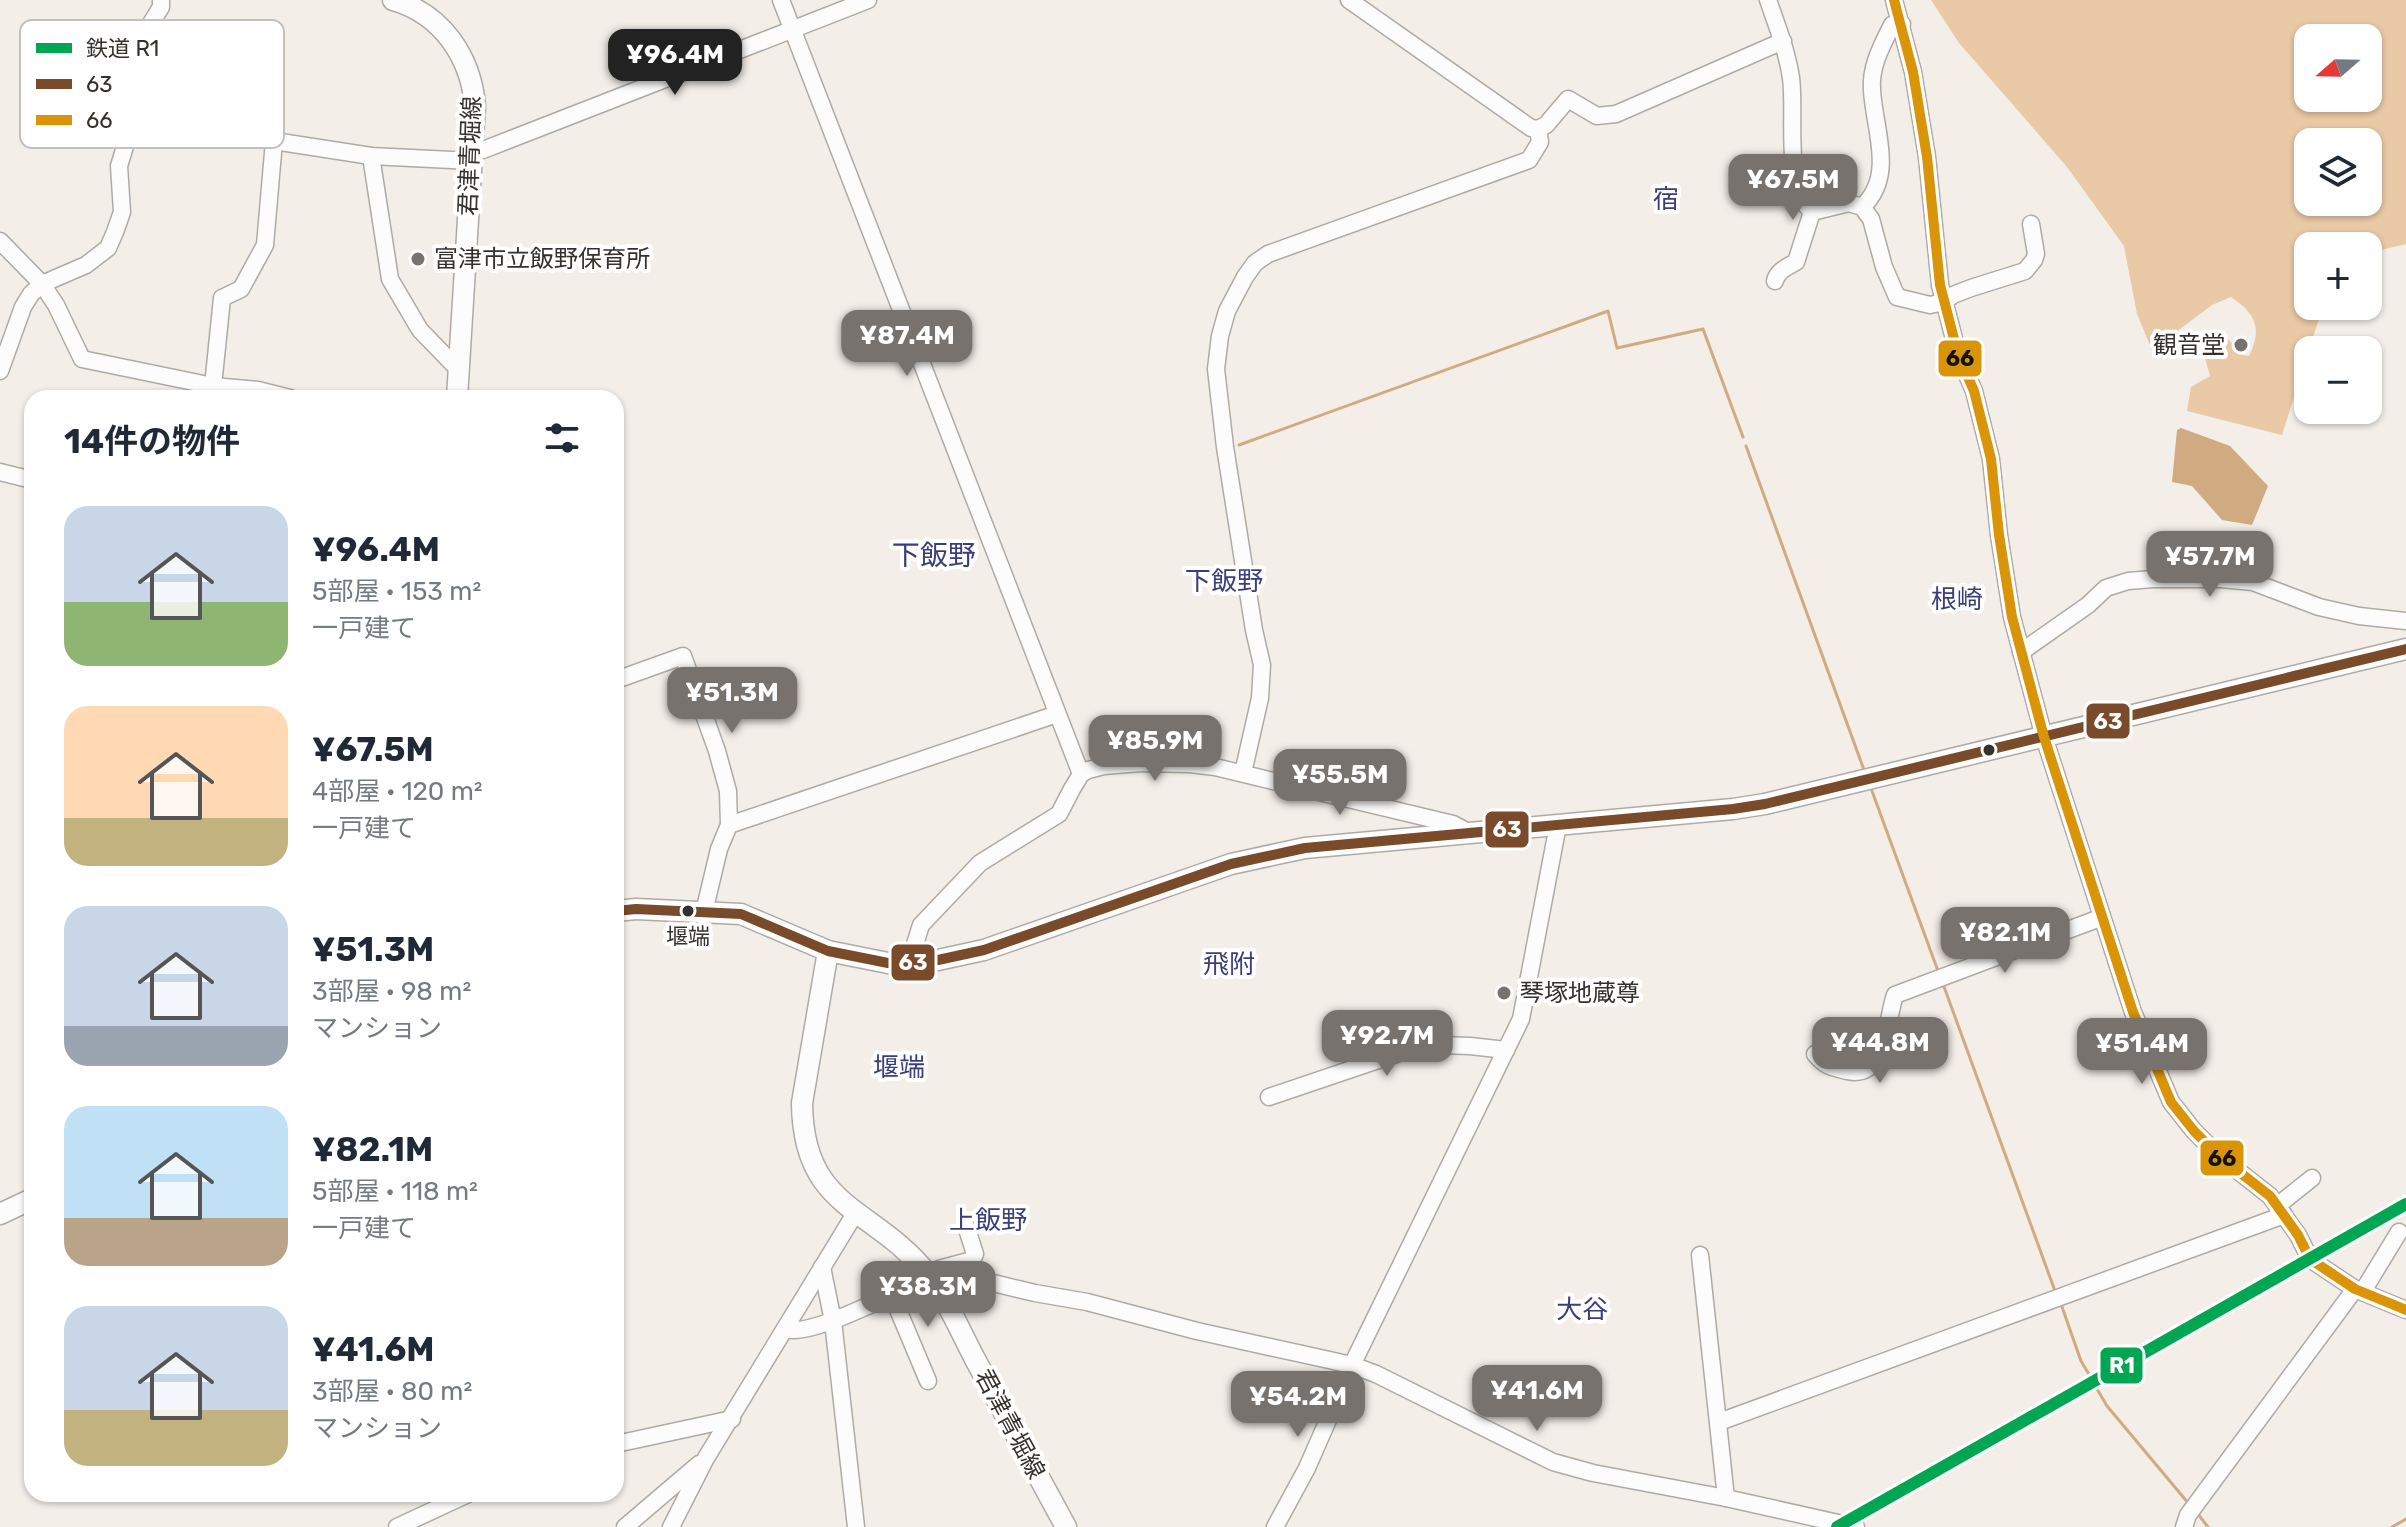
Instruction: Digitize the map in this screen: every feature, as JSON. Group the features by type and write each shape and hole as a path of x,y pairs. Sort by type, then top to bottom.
{"main road":[{"name":"君津青堀線","path":"393,0 428,18 453,41 463,56 474,89 458,390"},
{"path":"624,911 741,914 828,951 888,963 938,960 984,950 1231,864 1263,856 1305,848 1754,806 2406,649"},
{"name":"君津青堀線","path":"828,951 802,1103 802,1125 809,1154 823,1183 833,1194 888,1236 928,1275 1066,1527"},
{"path":"0,1214 24,1203"}],"street":[{"path":"153,20 161,7 161,0"},
{"path":"781,0 1081,774"},
{"path":"284,143 371,156 472,156 868,0"},
{"path":"1349,0 1531,128 1538,129 1546,125 1568,99 1597,116 1616,114 1783,41"},
{"path":"1768,0 1783,41 1792,81 1792,149 1796,178 1805,206 1812,212"},
{"path":"1894,0 1913,72 1927,157 1935,250 1944,302 1958,354 1974,391 1991,459 2012,617 2044,737 2100,918 2133,1012 2171,1102 2219,1156 2260,1187 2281,1210 2310,1259 2359,1290 2406,1310"},
{"path":"1862,207 1873,197 1881,173 1871,87 1874,66 1892,25 1902,24"},
{"path":"1243,773 1260,698 1262,665 1254,630 1216,369 1227,311 1255,263 1268,254 1529,160 1540,142 1538,129"},
{"path":"0,371 23,307 31,294 42,284 86,265 108,248 122,212 119,166 125,148"},
{"path":"213,386 222,298 241,289 265,245 273,148"},
{"path":"371,156 390,279 420,330 453,364 459,366"},
{"path":"1812,212 1849,203 1862,207 1871,219 1884,267 1897,297 1930,305 1944,302 1971,288 2019,274 2031,266 2037,249 2031,224"},
{"path":"1775,281 1783,269 1796,262 1812,212"},
{"path":"0,241 42,284 56,305 82,359 213,386 258,390"},
{"path":"0,472 24,478"},
{"path":"2021,652 2088,605 2106,588 2128,581 2188,578 2253,582 2319,607 2359,616 2406,621"},
{"path":"624,677 683,656 717,751 728,791 729,825 719,849 704,912"},
{"path":"729,825 1057,714"},
{"path":"909,963 921,925 980,863 1059,814 1081,774 1104,766 1190,764 1243,773 1453,824 1470,833"},
{"path":"1275,1527 1307,1468 1352,1365 1521,1019 1558,825"},
{"path":"1815,1054 1824,1065 1857,1073 1867,1070 1880,1053 1895,995 2100,918"},
{"path":"1269,1097 1399,1053 1441,1045 1506,1050"},
{"path":"1719,1422 2281,1210 2312,1178"},
{"path":"671,1527 706,1458 856,1212"},
{"path":"787,1329 795,1332 833,1321 928,1275 972,1260 975,1254 966,1226"},
{"path":"2190,1523 2399,1232"},
{"path":"1700,1255 1726,1498"},
{"path":"822,1267 833,1321 856,1527"},
{"path":"928,1275 960,1275 1352,1365 1553,1462 1856,1527"},
{"path":"891,1293 928,1381"},
{"path":"624,1442 732,1419"},
{"path":"625,1527 706,1458"},
{"path":"397,1527 451,1502"}],"shaded area":[{"path":"1931,0 2406,0 2406,244 2382,250 2382,232 2294,232 2294,320 2319,320 2313,336 2294,336 2294,397 2282,435 2187,411 2191,387 2210,376 2201,344 2211,338 2228,339 2237,354 2249,356 2256,329 2251,315 2231,297 2212,305 2152,350 2137,314 2124,246 2067,167 1959,43"},
{"path":"2181,428 2230,446 2268,486 2252,525 2222,520 2192,486 2172,482 2177,430"}],"waterway":[{"path":"1239,445 1608,311 1617,348 1703,329 1743,437"},
{"path":"1746,446 1864,770"},
{"path":"1872,791 1938,971"},
{"path":"1943,984 2055,1291"},
{"path":"2061,1304 2081,1361 2090,1376"},
{"path":"2097,1389 2107,1406 2189,1504"},
{"path":"2198,1514 2208,1527"},
{"path":"2392,1527 2406,1519"}],"rail line":[{"name":"R1","path":"1837,1527 2406,1204"}],"transit line":[{"name":"66","path":"1894,0 1913,72 1927,157 1940,285 1958,354 1974,391 1991,459 2012,617 2044,737 2133,1012 2171,1102 2219,1156 2270,1196 2298,1235 2310,1259 2355,1289 2406,1310"},
{"name":"63","path":"624,910 741,914 828,951 888,963 938,960 984,950 1231,864 1305,848 1765,804 2406,649"}],"place":[{"name":"富津市立飯野保育所","path":"418,259"},
{"name":"観音堂","path":"2241,345"},
{"name":"堰端","path":"688,911"},
{"name":"琴塚地蔵尊","path":"1504,993"}],"district":[{"name":"宿","path":"1666,199"},
{"name":"下飯野","path":"934,555"},
{"name":"下飯野","path":"1224,581"},
{"name":"根崎","path":"1957,599"},
{"name":"飛附","path":"1229,964"},
{"name":"堰端","path":"899,1067"},
{"name":"上飯野","path":"988,1220"},
{"name":"大谷","path":"1582,1309"}]}
